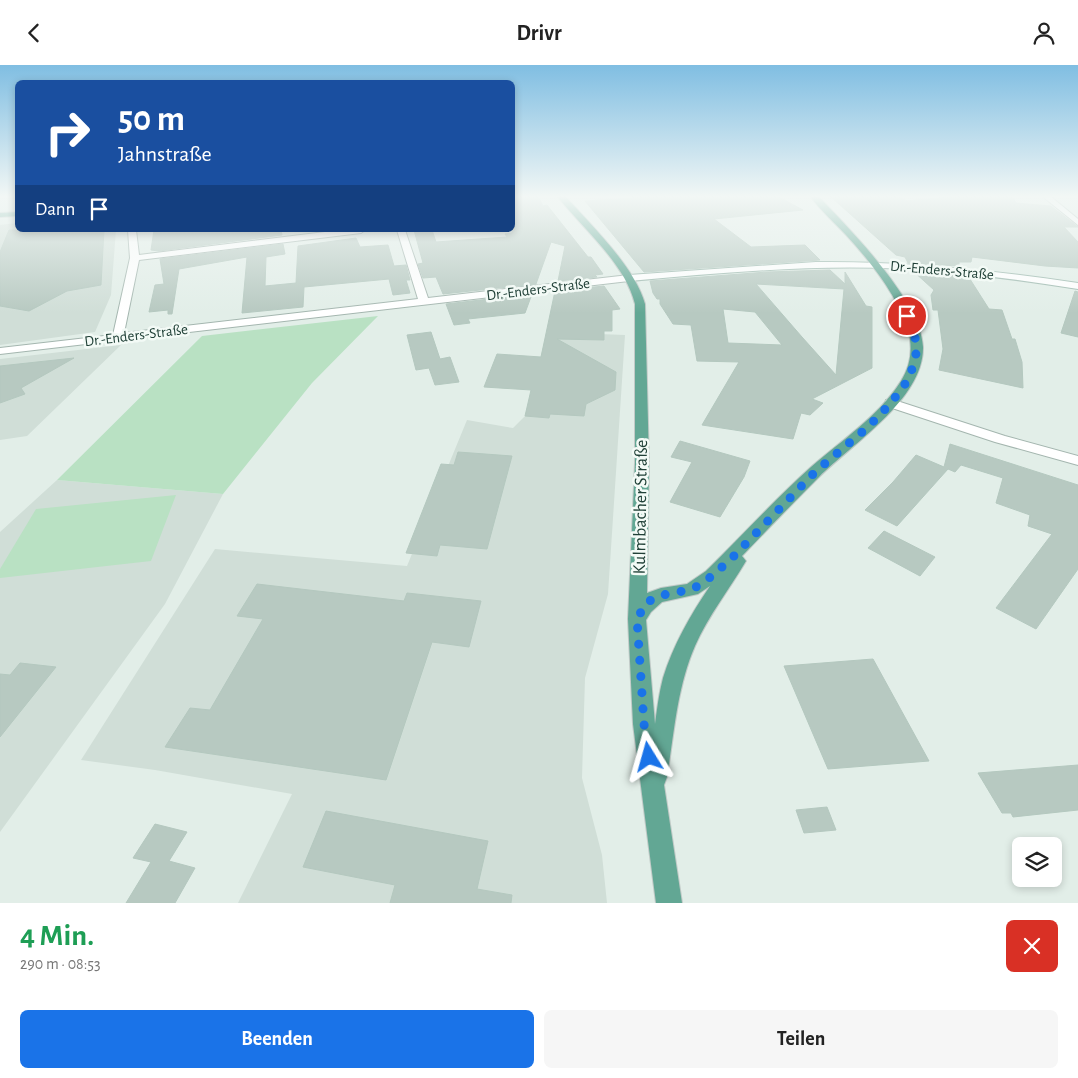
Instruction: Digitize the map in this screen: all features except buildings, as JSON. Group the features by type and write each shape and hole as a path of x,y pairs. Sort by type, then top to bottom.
{"main road":[{"name":"Kulmbacher Straße","path":"595,235 629,278 637,292 640,304 642,344 640,561 637,619 644,724 670,903"},
{"path":"637,619 646,603 652,599 693,589 712,576 815,472 868,427 891,403 908,380 915,361 917,346 913,329 902,304 876,265 852,235"},
{"path":"653,791 673,679 684,649 694,627 723,580 772,516"}],"street":[{"path":"118,337 135,258 133,235"},
{"path":"135,258 320,235"},
{"path":"403,235 424,302"},
{"name":"Dr.-Enders-Straße","path":"0,351 629,278 760,267 876,265 971,271 1078,286"},
{"path":"891,403 1000,439 1078,461"}],"shaded area":[{"path":"0,235 116,235 111,295 95,332 0,345"},
{"path":"547,332 625,335 608,594 585,678 582,778 602,855 607,903 238,903 292,794 155,770 81,760 215,549 407,566 467,420 513,428 525,416"},
{"path":"121,345 27,436 0,440 0,359"},
{"path":"57,480 223,494 165,604 0,832 0,532"}],"green space":[{"path":"378,316 312,383 223,494 57,480 202,336"},
{"path":"176,495 151,561 0,578 0,569 36,509"}],"route":[{"path":"649,757 644,724 637,619 646,603 658,596 693,589 712,576 732,558 815,472 868,427 891,403 908,380 915,361 917,346 913,329 907,316"}]}
